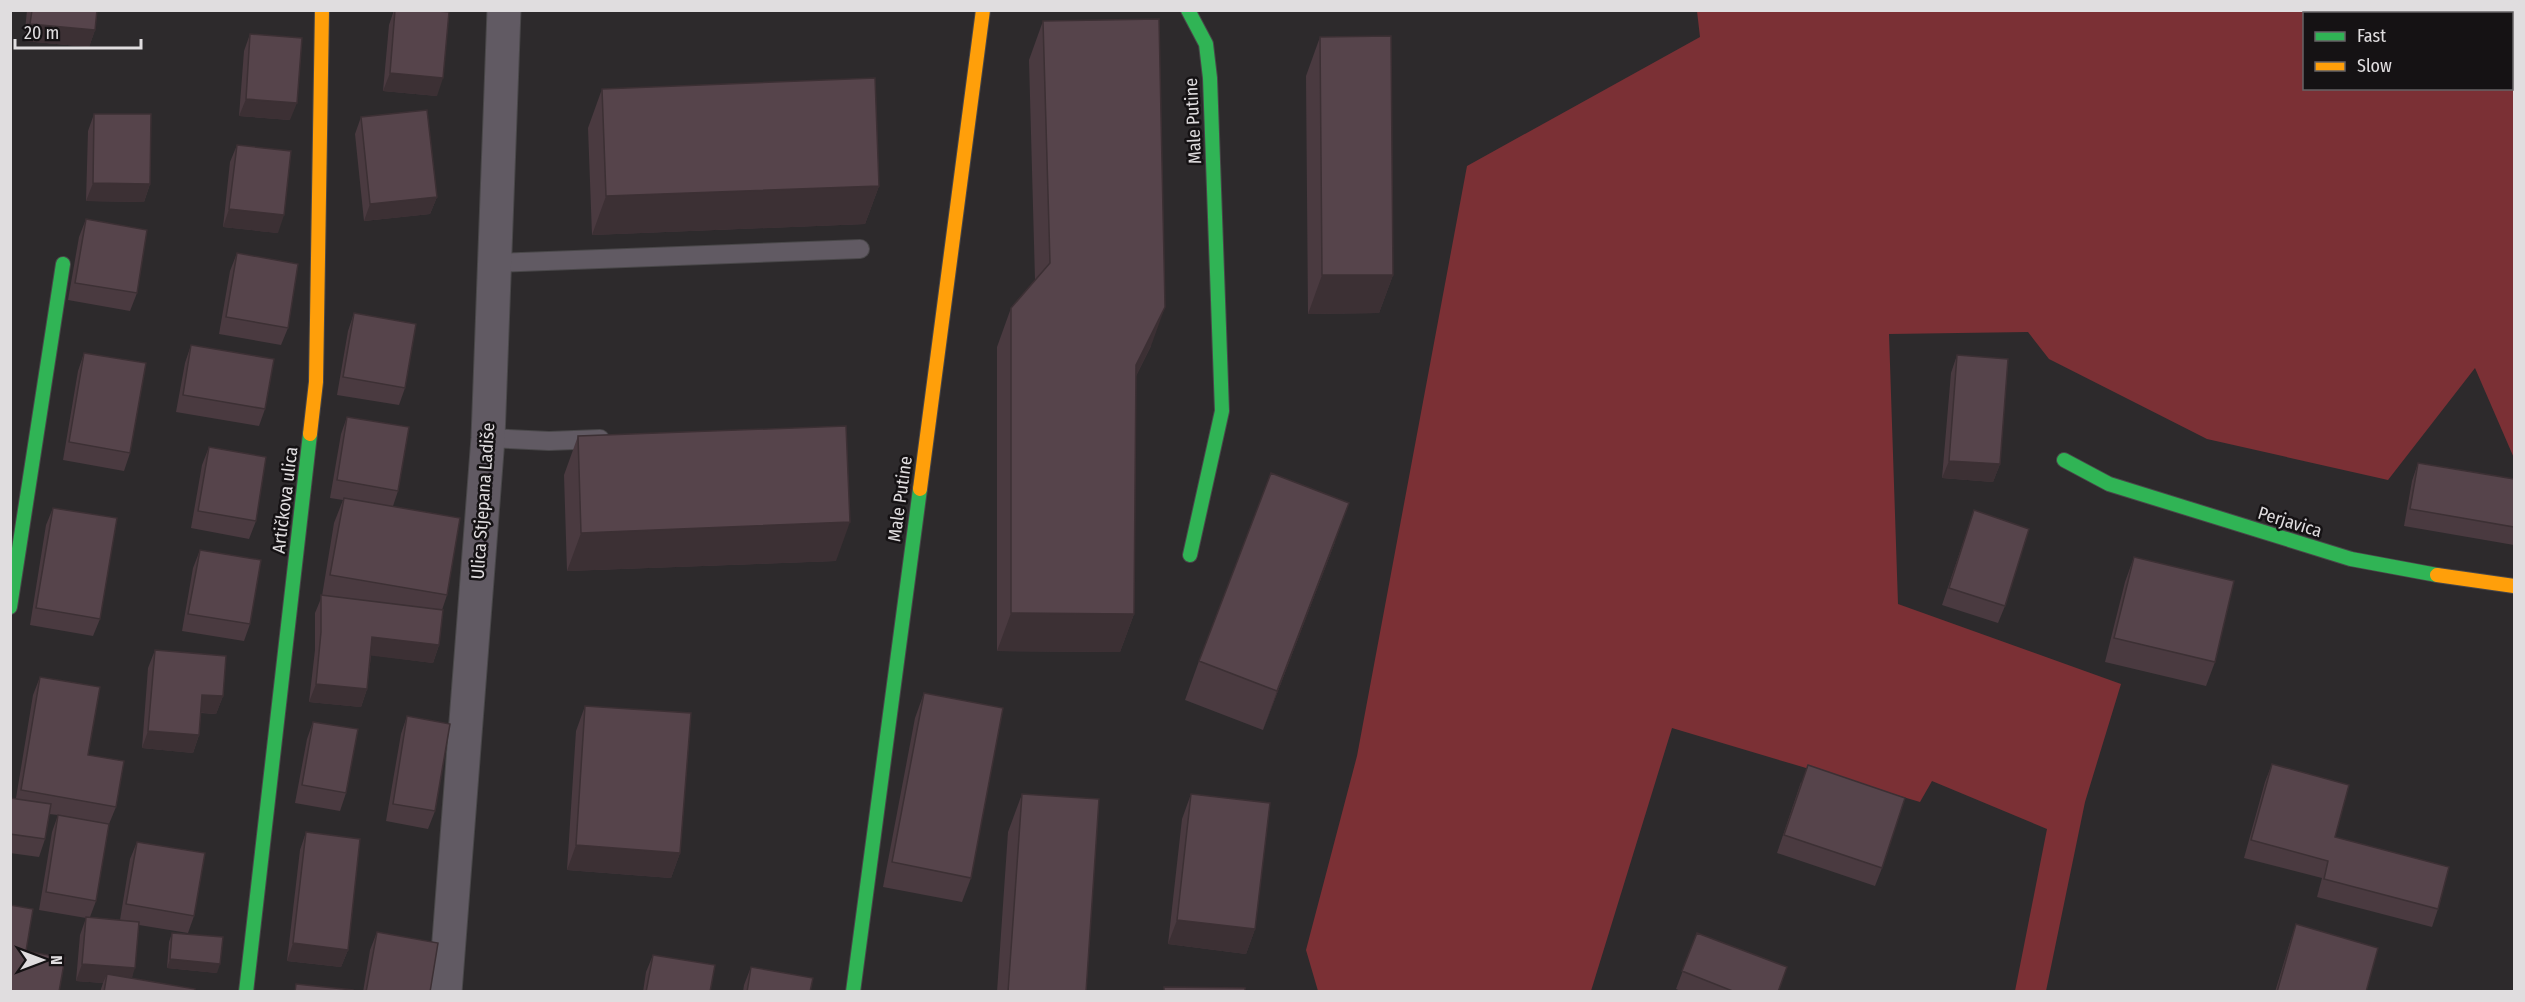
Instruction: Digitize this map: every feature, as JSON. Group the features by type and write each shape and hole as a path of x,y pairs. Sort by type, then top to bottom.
{"street":[{"name":"Artičkova ulica","path":"246,992 316,382 322,10"},
{"name":"Ulica Stjepana Ladiše","path":"445,992 488,438 504,10"},
{"name":"Male Putine","path":"853,992 983,10"},
{"name":"Male Putine","path":"1188,10 1206,44 1210,78 1222,411 1190,555"},
{"path":"10,607 63,264"},
{"name":"Perjavica","path":"2064,460 2109,484 2351,559 2463,580 2514,586"}],"lane":[{"path":"495,263 860,249"},
{"path":"488,438 549,441 620,438"}],"shaded area":[{"path":"2451,10 2514,11 2514,458 2475,368 2388,480 2207,439 2049,359 2028,332 1889,334 1898,604 2121,684 2085,802 2046,991 2015,991 2047,829 1932,781 1920,802 1672,728 1591,991 1318,991 1306,950 1357,756 1467,166 1700,37 1697,11 2418,11 2303,12 2303,90 2513,90 2513,12 2443,12"}],"building":[{"path":"32,10 97,10 95,30 30,24"},
{"path":"395,10 449,12 443,78 390,73"},
{"path":"1159,19 1165,307 1136,365 1134,614 1011,613 1011,308 1050,263 1043,21"},
{"path":"250,34 302,38 297,103 246,99"},
{"path":"1391,36 1393,275 1322,275 1320,37"},
{"path":"875,78 879,186 606,196 602,89"},
{"path":"427,110 437,197 370,204 361,117"},
{"path":"94,114 151,114 150,184 93,183"},
{"path":"237,145 291,151 284,215 229,209"},
{"path":"86,219 147,230 137,293 75,283"},
{"path":"237,253 298,264 288,328 226,317"},
{"path":"354,313 416,324 405,388 343,377"},
{"path":"191,345 274,359 265,409 183,395"},
{"path":"84,353 146,363 130,453 69,442"},
{"path":"1957,355 2008,359 2000,464 1949,461"},
{"path":"347,417 409,427 398,491 337,480"},
{"path":"846,426 850,522 581,533 578,436"},
{"path":"209,447 266,457 256,521 198,511"},
{"path":"2418,463 2514,479 2514,527 2410,509"},
{"path":"1271,473 1349,503 1277,691 1199,661"},
{"path":"344,498 460,518 447,595 330,575"},
{"path":"53,508 117,518 100,619 36,608"},
{"path":"1974,510 2029,529 2005,606 1949,588"},
{"path":"200,550 261,560 250,624 188,614"},
{"path":"2134,557 2234,581 2215,662 2114,638"},
{"path":"321,595 443,610 439,645 372,637 367,689 316,684 321,632"},
{"path":"155,650 226,656 223,696 202,695 199,735 148,731"},
{"path":"40,677 100,687 88,755 124,761 116,807 21,790"},
{"path":"924,693 1003,708 971,878 892,862"},
{"path":"585,706 691,713 680,853 576,845"},
{"path":"407,716 450,724 435,811 393,804"},
{"path":"313,722 358,729 346,793 302,785"},
{"path":"2272,764 2349,785 2335,837 2449,867 2438,909 2324,879 2328,861 2251,840"},
{"path":"1808,765 1905,798 1882,868 1784,835"},
{"path":"1022,794 1099,799 1086,992 1008,992"},
{"path":"1191,794 1270,803 1255,929 1177,920"},
{"path":"10,798 51,804 45,839 10,834"},
{"path":"58,815 109,824 96,901 46,892"},
{"path":"306,832 360,839 348,950 293,943"},
{"path":"137,842 205,853 194,916 126,904"},
{"path":"10,905 33,909 26,951 65,958 59,992 10,992"},
{"path":"86,917 139,922 135,968 82,964"},
{"path":"2296,924 2378,948 2366,992 2277,992"},
{"path":"377,932 438,943 430,992 366,992"},
{"path":"172,933 223,937 220,964 170,959"},
{"path":"1697,933 1787,967 1778,992 1735,992 1682,971"},
{"path":"653,955 715,965 710,992 646,992"},
{"path":"751,967 813,978 810,992 747,992"},
{"path":"107,974 195,989 194,992 104,992"},
{"path":"296,984 353,990 353,992 295,992"},
{"path":"1164,987 1245,988 1245,992 1164,992"}],"traffic: fast":[{"path":"1188,10 1206,44 1210,78 1222,411 1190,555"},
{"path":"10,607 63,264"},
{"path":"246,992 310,434"},
{"path":"2064,460 2109,484 2351,559 2437,575"},
{"path":"853,992 920,489"}],"traffic: slow":[{"path":"310,434 316,382 322,10"},
{"path":"920,489 983,10"},
{"path":"2437,575 2514,586"}]}
